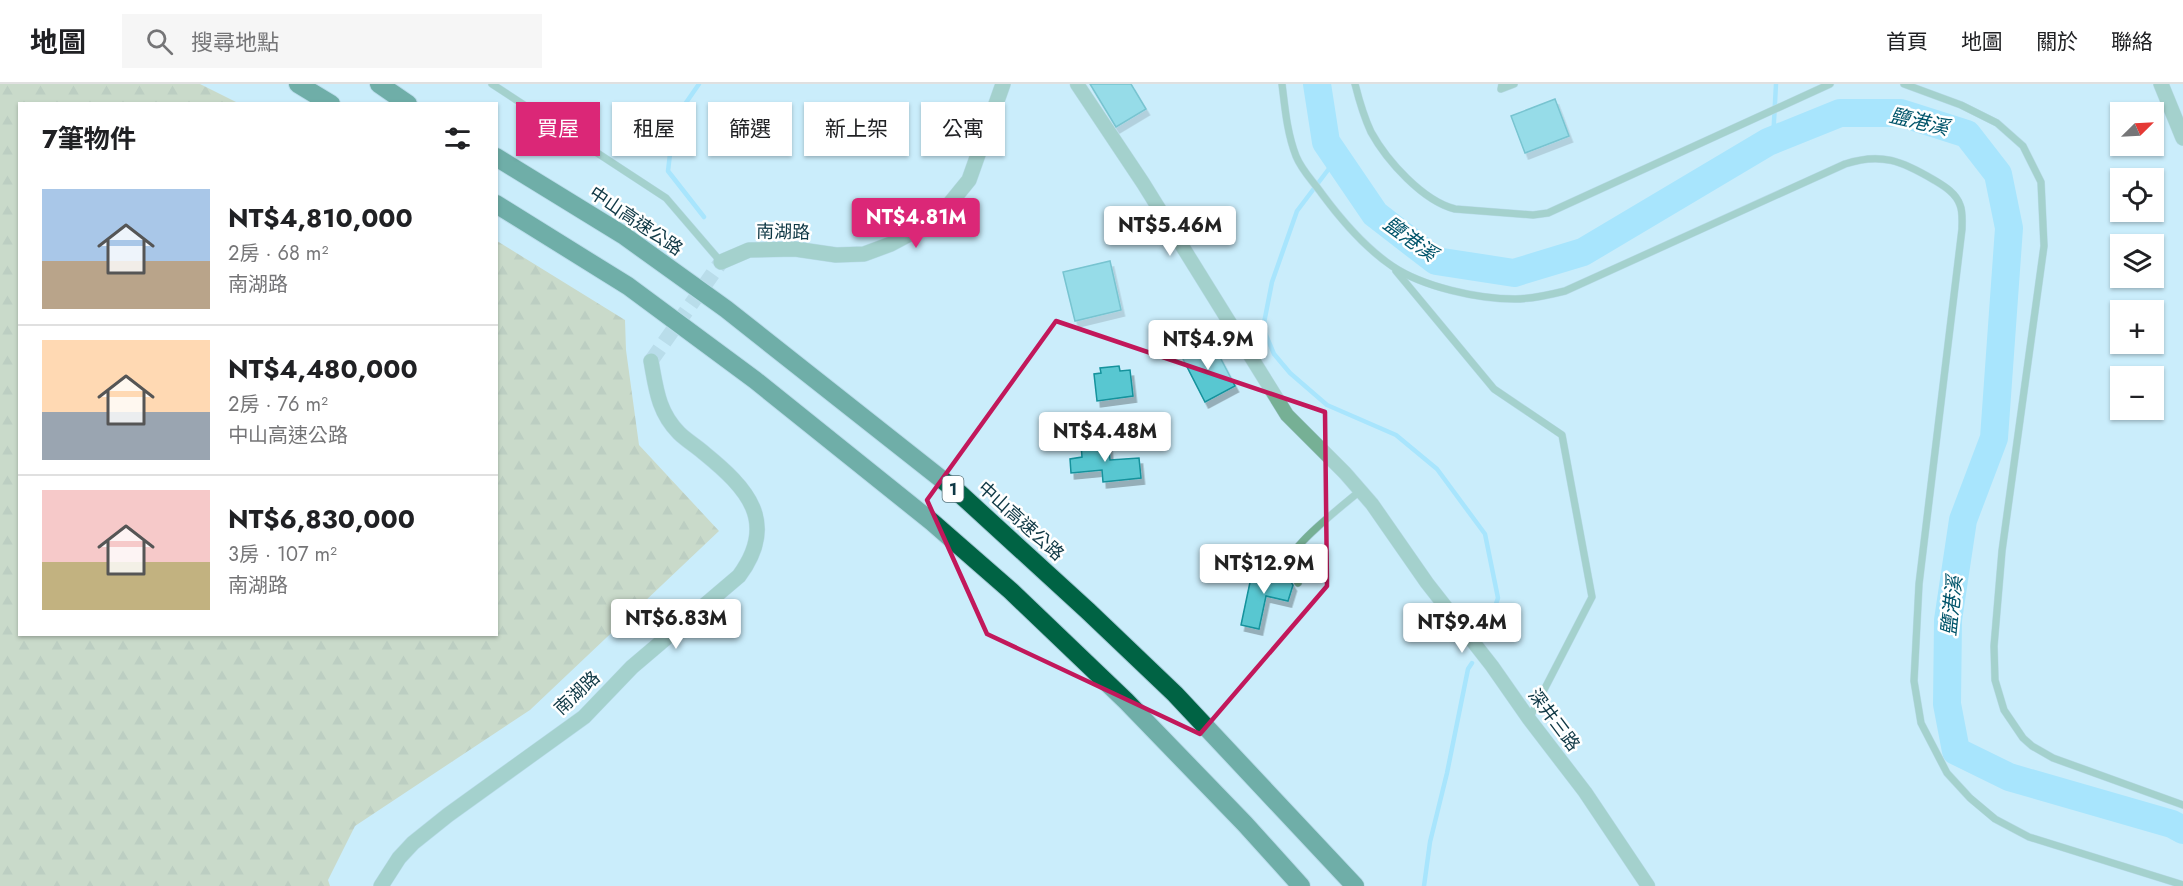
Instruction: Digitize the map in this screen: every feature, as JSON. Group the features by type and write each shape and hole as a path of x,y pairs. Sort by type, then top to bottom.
{"highway":[{"path":"298,84 328,102"},
{"path":"379,84 405,102"},
{"name":"中山高速公路","path":"498,158 623,235 726,309 959,493 1175,694 1355,886"},
{"name":"1","path":"498,205 646,300 755,380 932,522 1011,591 1126,701 1245,824 1301,886"}],"street":[{"name":"南湖路","path":"721,262 749,250 795,249 836,255 864,254 891,244 923,227 947,207 969,180 1004,84"},
{"name":"深井三路","path":"1077,84 1143,183 1287,414 1361,490 1427,583 1585,792 1648,886"},
{"path":"2161,84 2179,114 2183,138"},
{"name":"南湖路","path":"381,886 387,874 413,843 584,717 632,667 739,576 750,561 758,532 755,509 745,491 707,455 678,432 658,403 651,361"}],"lane":[{"path":"492,84 666,198 721,262"},
{"path":"1282,84 1288,127 1301,167 1339,217 1371,250 1393,267 1494,389 1562,435 1592,597 1529,718"},
{"path":"1354,84 1370,130 1379,146 1414,185 1442,206 1455,210 1533,215 1548,213 1830,84"},
{"path":"1502,84 1501,89 1514,84"},
{"path":"1904,84 1961,105 1996,123 2022,146 2041,182 2044,246 2002,551 1994,646 1995,680 2004,710 2023,738 2053,758 2183,805"},
{"path":"1393,267 1436,285 1491,298 1517,300 1544,297 1565,291 1859,159 1897,160 1950,191 1960,205 1962,229 1919,584 1914,681 1921,723 1947,773 1970,798 1995,819 2029,837 2183,885"},
{"path":"1298,583 1290,570 1289,560 1300,543 1361,490"}],"highlighted area":[{"path":"1056,321 1325,412 1327,586 1200,734 987,634 927,500"}],"green space":[{"path":"0,84 200,84 236,102 18,102 18,636 498,636 498,242 625,320 626,350 639,445 719,531 530,710 355,826 328,880 330,886 0,886"}],"building":[{"path":"1090,84 1131,84 1146,109 1116,127"},
{"path":"1555,99 1569,136 1525,153 1511,116"},
{"path":"1110,261 1121,310 1075,321 1063,272"},
{"path":"1211,340 1235,386 1205,402 1181,355"},
{"path":"1119,366 1120,371 1130,370 1133,396 1097,401 1094,374 1101,373 1100,368"},
{"path":"1108,441 1110,460 1139,458 1141,478 1103,482 1102,470 1071,473 1070,459 1082,457 1081,444"},
{"path":"1253,568 1287,576 1293,585 1288,601 1266,596 1259,629 1241,625"}],"waterway":[{"path":"699,84 674,120 668,171 704,217"},
{"name":"鹽港溪","path":"1317,84 1326,142 1375,214 1436,261 1514,273 1583,252 1768,142 1840,113 1901,113 1967,134 1998,174 2009,228 1994,438 1963,520 1948,620 1947,704 1956,751 2009,777 2172,824 2183,830"},
{"path":"1773,140 1776,84"},
{"path":"1337,158 1297,211 1272,282 1263,328 1274,354 1290,373 1327,405 1396,435 1437,469 1485,534 1498,598 1485,636"},
{"path":"1424,886 1430,842 1447,773 1468,669 1472,663"}],"tunnel":[{"path":"651,361 721,262"}]}
